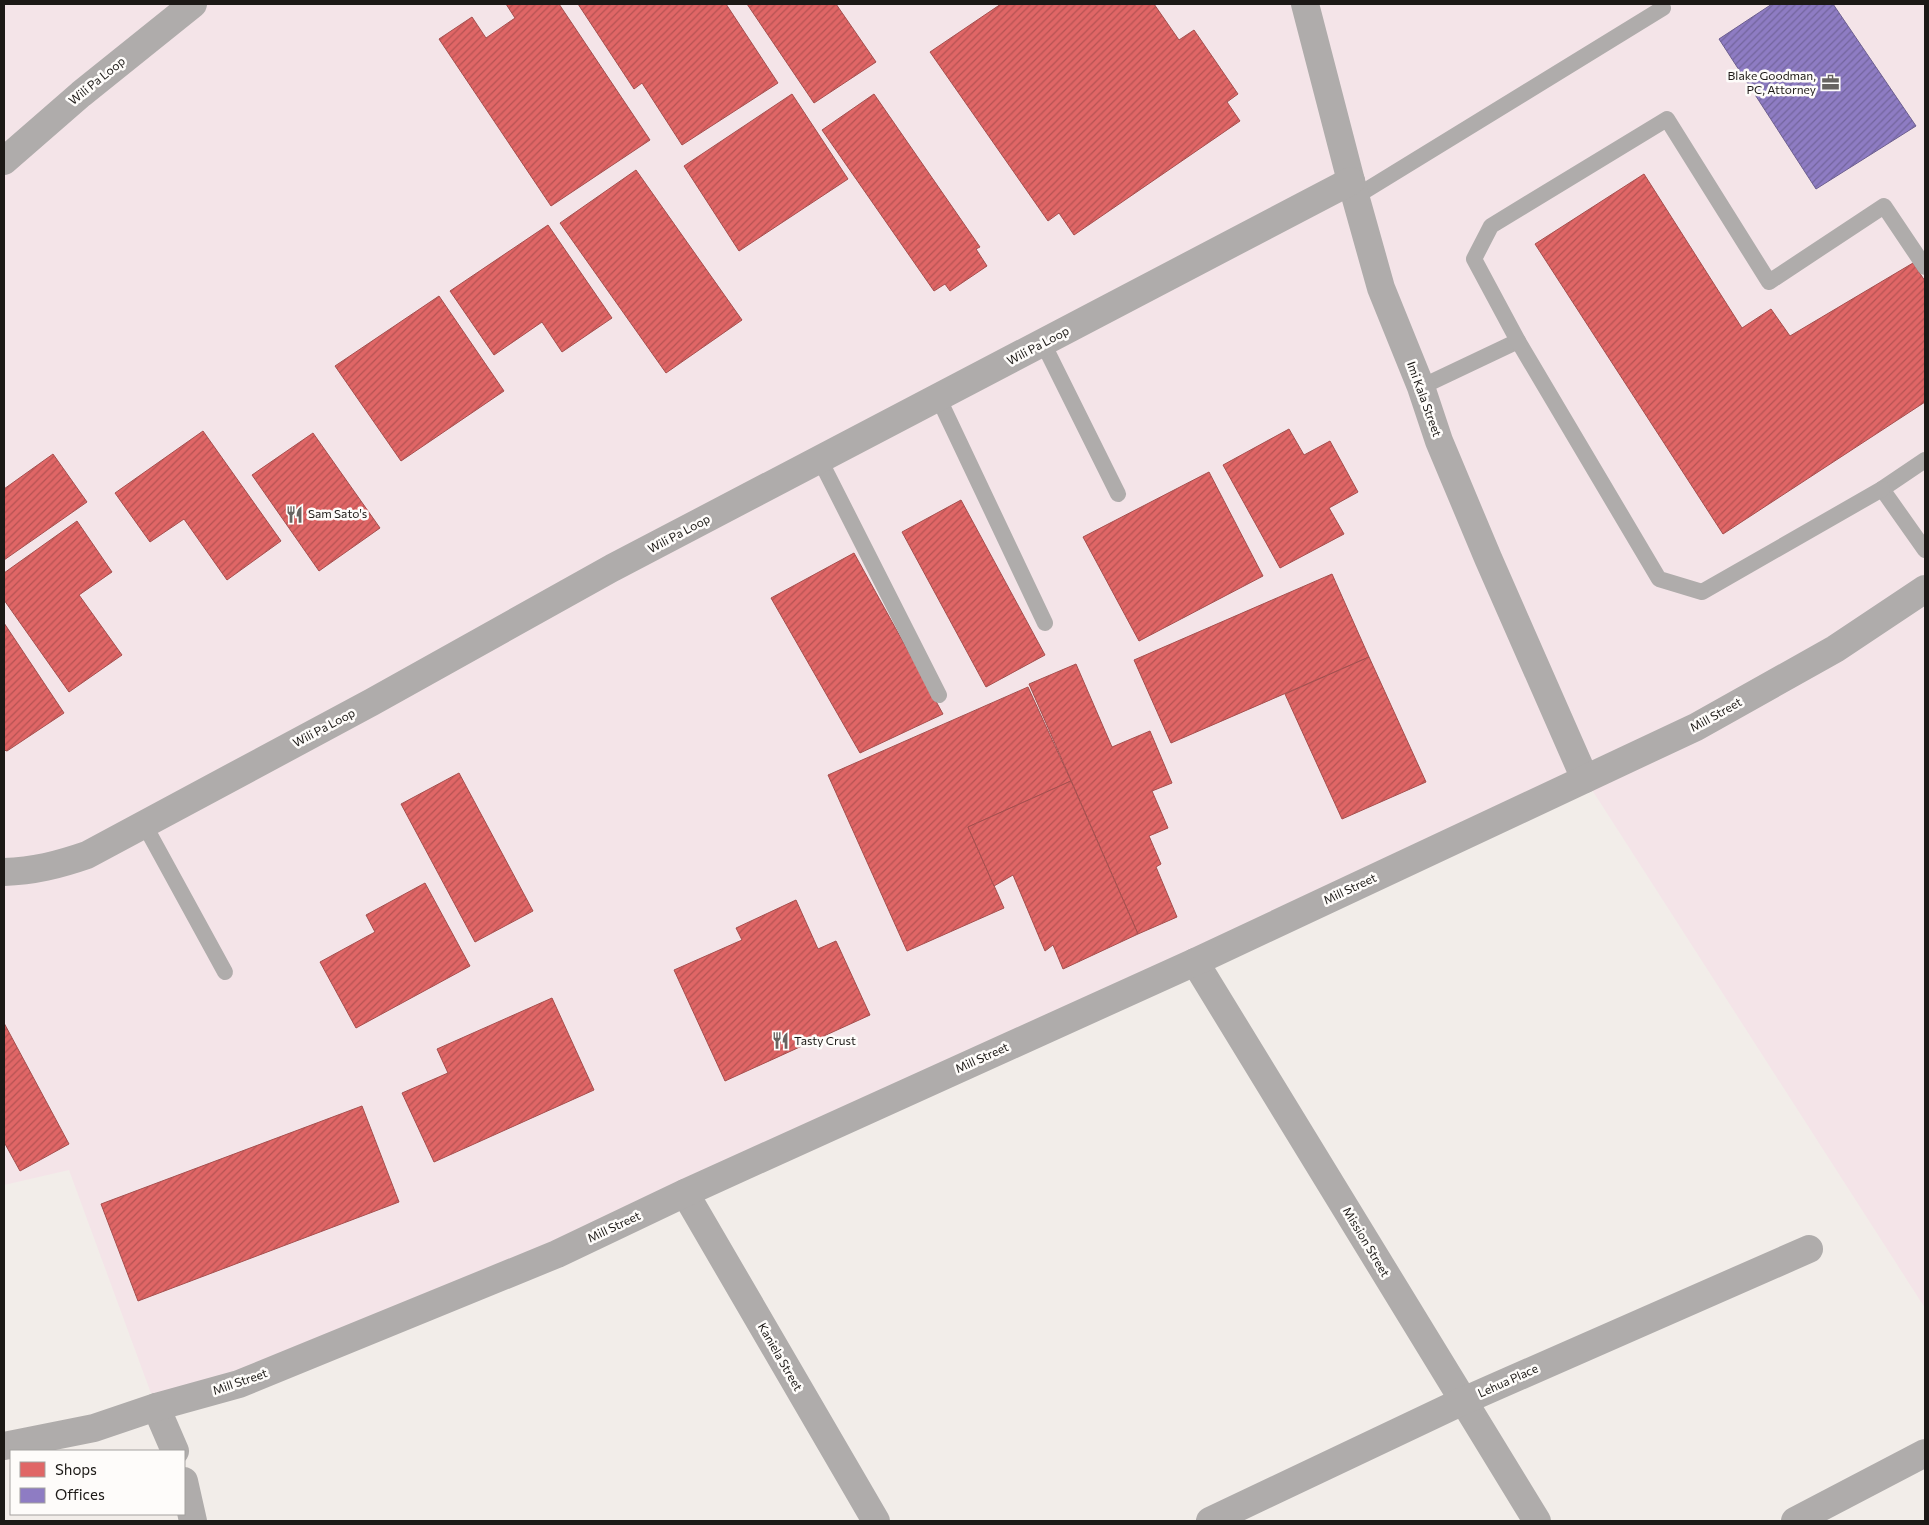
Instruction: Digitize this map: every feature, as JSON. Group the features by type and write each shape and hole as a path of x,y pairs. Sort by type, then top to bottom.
{"street":[{"name":"Wili Pa Loop","path":"4,161 81,94 193,4"},
{"name":"Imi Kala Street","path":"1305,4 1381,288 1421,387 1439,442 1585,779"},
{"name":"Wili Pa Loop","path":"4,872 56,866 87,854 372,702 612,568 1043,343 1353,189"},
{"name":"Mill Street","path":"4,1446 94,1428 248,1380 557,1254 685,1193 1195,962 1704,722 1835,649 1925,589"},
{"name":"Mission Street","path":"1195,962 1537,1521"},
{"name":"Kaniela Street","path":"685,1193 876,1521"},
{"name":"Lehua Place","path":"1210,1521 1463,1401 1809,1249"},
{"path":"156,1408 175,1450"},
{"path":"1795,1521 1925,1453"},
{"path":"185,1485 193,1521"}],"lane":[{"path":"1353,189 1663,8 1660,4"},
{"path":"1925,267 1884,206 1770,282 1667,119 1491,226 1474,259 1518,341 1659,579 1702,592 1882,489 1925,460"},
{"path":"1421,387 1518,341"},
{"path":"1043,343 1118,494"},
{"path":"938,397 1045,622"},
{"path":"820,460 939,695"},
{"path":"1882,489 1925,550"},
{"path":"144,824 225,972"}],"shaded area":[{"path":"4,4 1925,4 1925,1308 1585,779 685,1193 156,1407 69,1170 4,1185"}],"building: Shops":[{"path":"506,4 559,4 650,140 551,206 439,39 472,17 486,38 515,18"},
{"path":"578,4 726,4 778,83 682,145 642,83 634,89"},
{"path":"747,4 836,4 876,62 814,103"},
{"path":"1001,4 1154,4 1179,40 1194,30 1238,94 1227,102 1240,121 1074,235 1059,213 1048,221 930,52"},
{"path":"792,94 848,179 739,251 684,166"},
{"path":"874,94 980,247 976,249 987,266 950,291 945,284 934,291 822,130"},
{"path":"636,170 742,320 666,373 560,223"},
{"path":"1644,174 1742,328 1771,309 1790,336 1913,263 1925,281 1925,402 1723,534 1535,244"},
{"path":"548,225 612,318 562,352 542,322 494,355 450,291"},
{"path":"439,296 504,391 401,461 335,366"},
{"path":"1289,429 1304,455 1330,441 1358,492 1329,508 1344,534 1280,568 1223,465"},
{"path":"203,431 281,541 227,580 184,519 150,542 115,493"},
{"path":"313,433 380,528 319,571 252,475"},
{"path":"53,454 87,502 4,560 4,489"},
{"path":"1209,472 1263,576 1139,641 1083,537"},
{"path":"961,500 1045,655 986,687 902,532"},
{"path":"77,521 112,572 79,595 122,655 69,692 4,600 4,573"},
{"path":"854,553 943,714 860,753 771,598"},
{"path":"1332,574 1369,657 1171,743 1134,660"},
{"path":"4,623 64,713 7,751 4,750"},
{"path":"1369,657 1426,782 1342,819 1285,694"},
{"path":"1076,664 1112,747 1150,731 1172,783 1152,791 1168,828 1149,836 1161,864 1156,867 1177,917 1138,934 1029,684"},
{"path":"1028,687 1071,781 968,827 1004,908 907,951 828,775"},
{"path":"459,773 533,911 475,942 401,804"},
{"path":"1071,781 1138,934 1063,969 1053,945 1045,951 1013,875 994,886 968,827"},
{"path":"425,883 470,966 356,1028 320,962 375,932 366,915"},
{"path":"796,900 818,949 836,941 870,1015 725,1081 674,970 742,940 736,928"},
{"path":"552,998 594,1090 434,1162 402,1093 448,1073 437,1049"},
{"path":"4,1023 69,1144 20,1171 4,1142"},
{"path":"362,1106 399,1202 138,1301 101,1204"}],"building: Offices":[{"path":"1772,4 1833,4 1916,126 1816,189 1719,39"}],"place":[{"name":"Blake Goodman, PC, Attorney","path":"1830,83"},
{"name":"Sam Sato's","path":"294,514"},
{"name":"Tasty Crust","path":"780,1041"}]}
